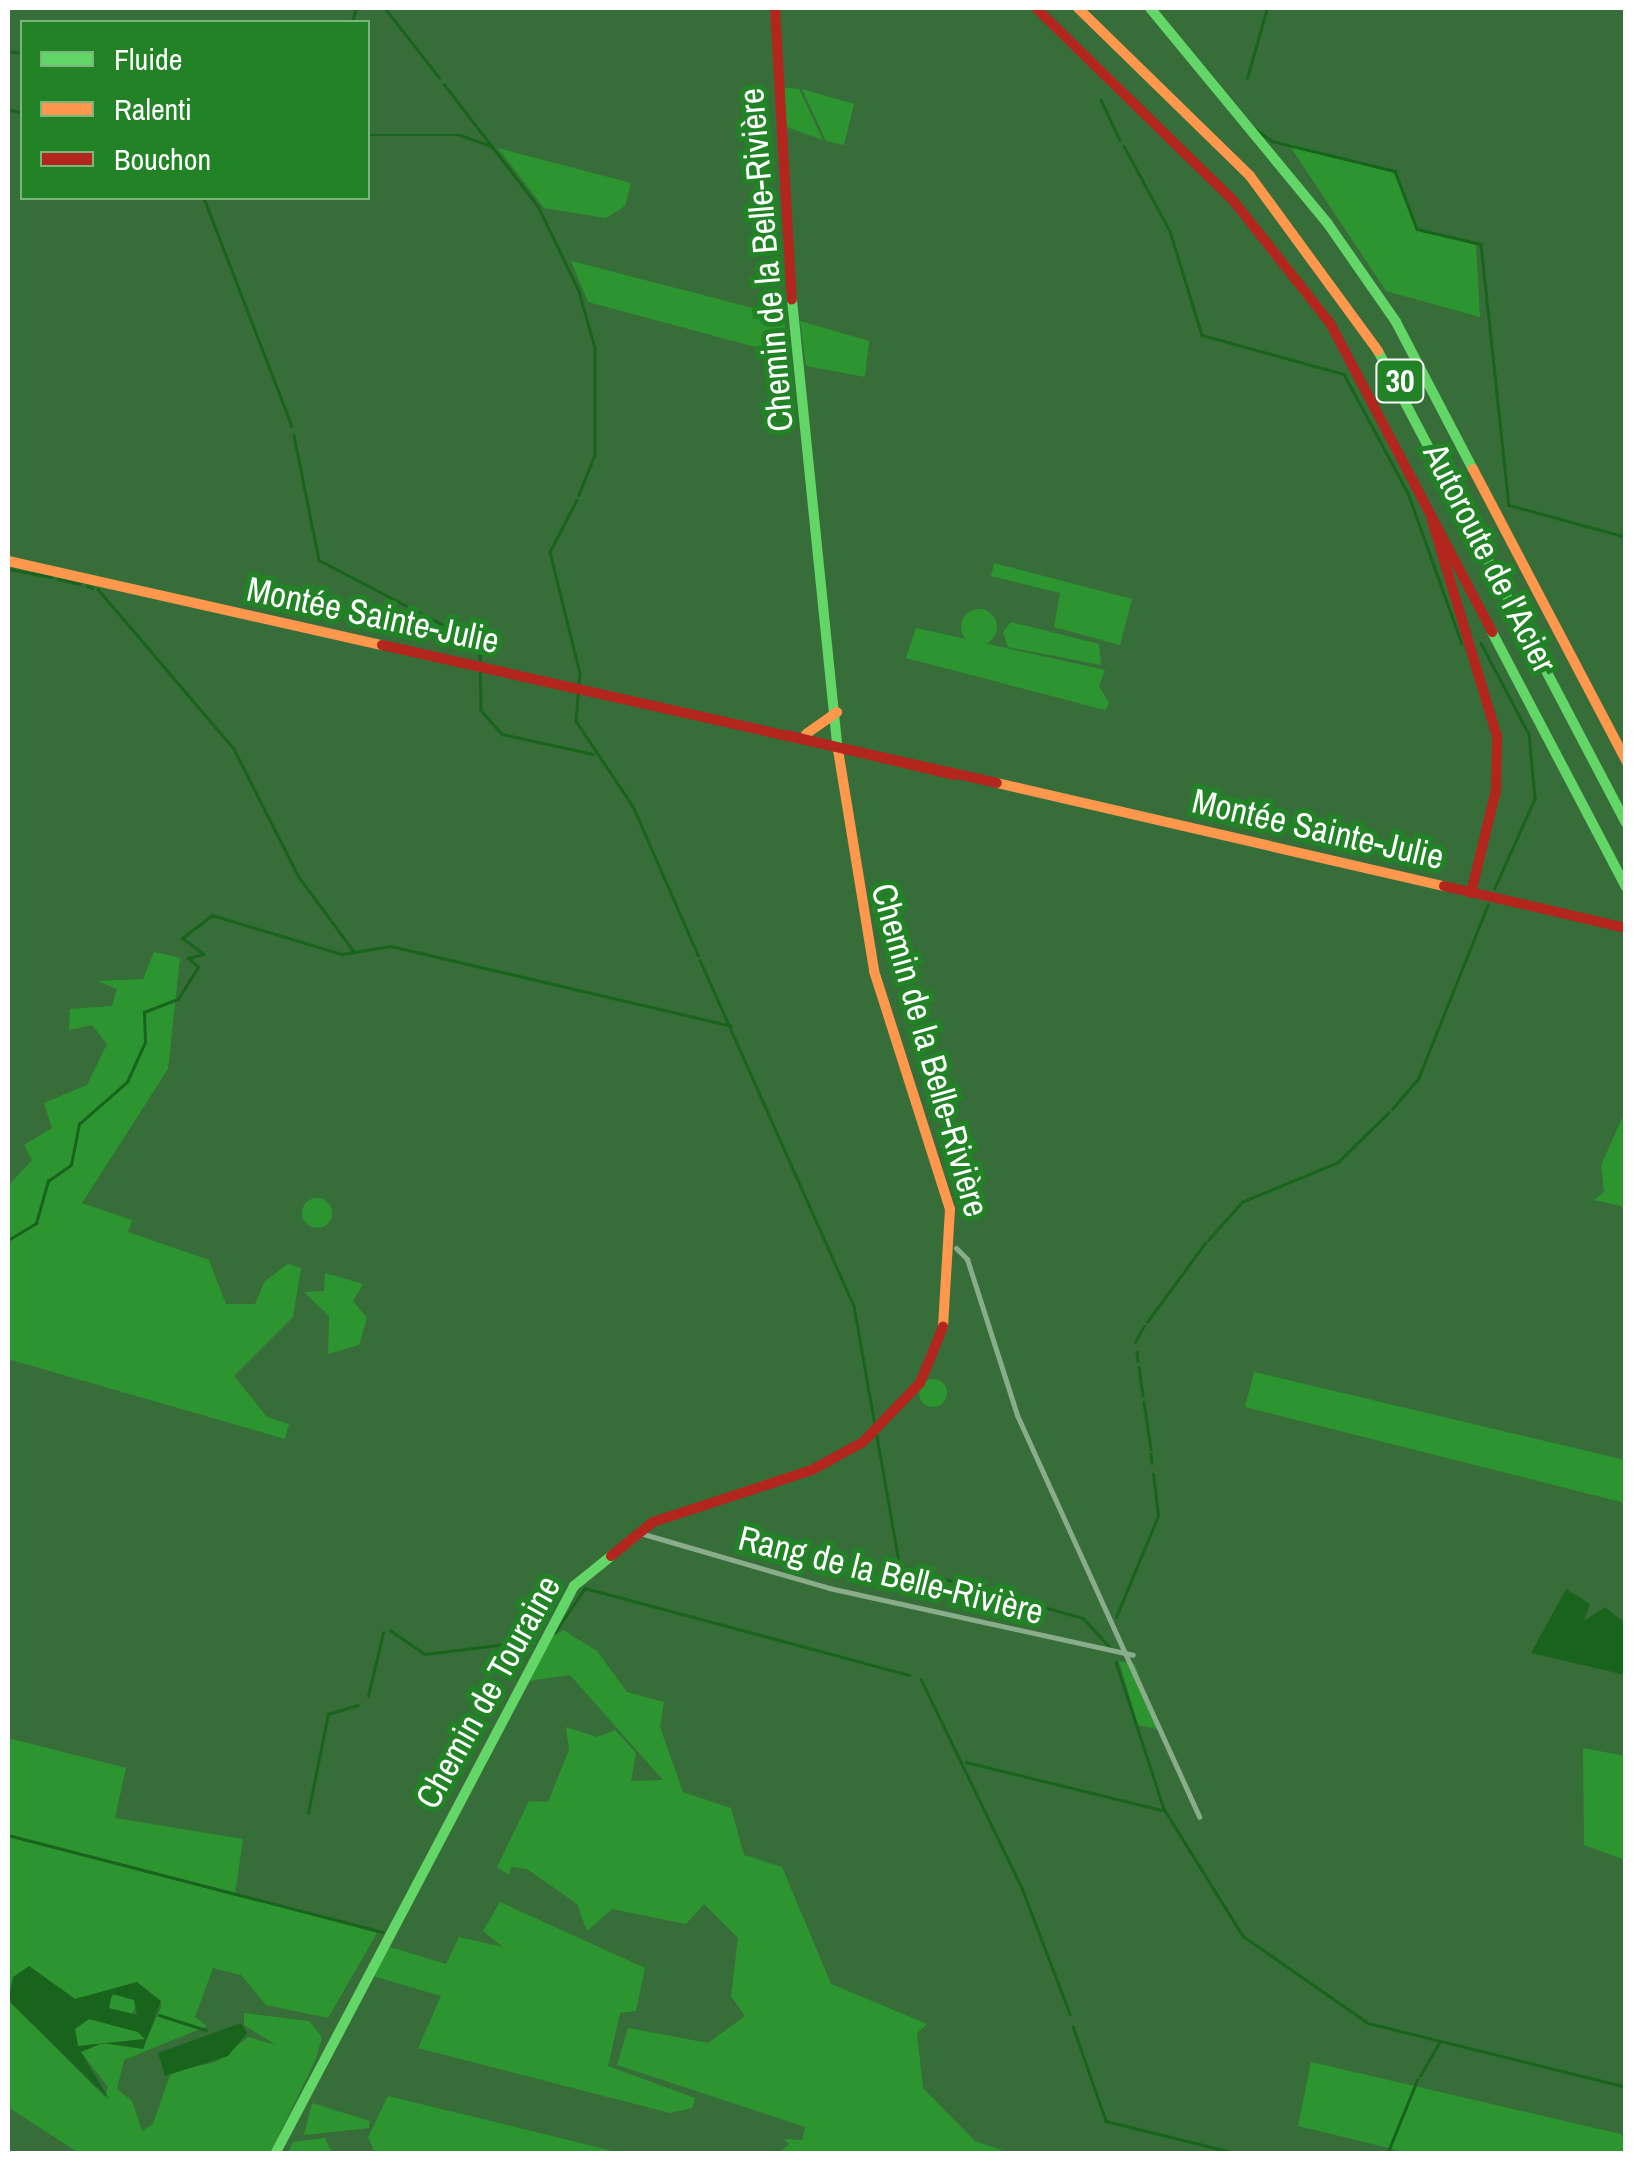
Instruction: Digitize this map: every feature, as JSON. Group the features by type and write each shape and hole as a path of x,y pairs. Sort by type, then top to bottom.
{"main road":[{"name":"Chemin de la Belle-Rivière","path":"775,8 780,197 838,745 870,956 956,1248"},
{"path":"1027,8 1072,42"},
{"name":"Autoroute de l'Acier","path":"1036,8 1275,248 1342,341 1412,467 1626,887"},
{"name":"Autoroute de l'Acier","path":"1078,8 1250,176 1358,313 1626,823"},
{"path":"1150,8 1390,312 1626,761"},
{"path":"1412,467 1496,730 1496,790 1471,892"},
{"name":"Montée Sainte-Julie","path":"8,561 806,734 838,745"},
{"path":"806,734 837,712"},
{"name":"Montée Sainte-Julie","path":"728,719 1626,928"},
{"name":"Chemin de Touraine","path":"275,2154 561,1606 638,1530 811,1470 875,1433 937,1352 956,1248"}],"street":[{"name":"Chemin de la Belle-Rivière","path":"956,1248 1045,1479 1134,1656 1200,1817"},
{"name":"Rang de la Belle-Rivière","path":"638,1530 829,1588 1134,1656"}],"shaded area":[{"path":"781,87 799,89 823,140 781,125"},
{"path":"802,89 854,104 844,145 826,141"},
{"path":"1288,143 1395,173 1417,229 1476,245 1480,317 1386,291"},
{"path":"498,148 631,183 625,206 606,218 544,208"},
{"path":"571,261 784,316 789,356 588,302"},
{"path":"800,321 869,341 865,377 806,366"},
{"path":"994,563 1132,599 1120,645 1054,627 1060,593 991,576"},
{"path":"979,609 992,614 997,627 992,640 979,645 966,640 961,627 966,614"},
{"path":"1011,622 1099,644 1101,665 1008,647 1003,632"},
{"path":"916,628 1105,670 1099,686 1109,703 1105,710 906,658"},
{"path":"154,952 180,958 168,1069 82,1203 132,1220 128,1232 209,1260 226,1304 255,1304 265,1281 288,1264 301,1268 293,1317 234,1376 267,1417 289,1424 285,1439 8,1359 8,1186 32,1160 24,1145 52,1128 44,1103 87,1085 107,1044 92,1025 69,1030 70,1009 112,1006 117,989 97,981 143,979"},
{"path":"1625,1112 1625,1207 1594,1200 1604,1192 1601,1165"},
{"path":"317,1198 328,1202 332,1213 328,1224 317,1228 306,1224 302,1213 306,1202"},
{"path":"325,1273 363,1284 353,1301 367,1318 359,1345 328,1354 329,1316 304,1292 324,1291"},
{"path":"1254,1372 1625,1460 1625,1503 1245,1407"},
{"path":"933,1379 943,1383 947,1393 943,1403 933,1407 923,1403 919,1393 923,1383"},
{"path":"1566,1589 1590,1604 1584,1621 1605,1607 1625,1623 1625,1675 1531,1653"},
{"path":"563,1630 597,1651 627,1692 664,1702 660,1727 683,1792 731,1808 744,1855 782,1867 831,1984 927,2024 917,2033 923,2088 975,2141 1010,2153 779,2153 789,2144 783,2139 802,2140 805,2127 617,2065 628,2028 708,2043 745,2016 731,1996 738,1938 704,1904 686,1924 612,1909 587,1931 577,1904 527,1869 511,1867 509,1875 497,1867 529,1801 548,1802 569,1750 566,1727 597,1737 615,1730 636,1753 631,1781 663,1780 570,1675 528,1681 546,1641"},
{"path":"1119,1661 1135,1664 1157,1729 1138,1725"},
{"path":"8,1738 126,1768 115,1818 243,1839 235,1894 377,1933 328,2018 266,2005 241,1975 213,1968 195,2017 207,2026 124,2060 117,2089 132,2101 142,2131 153,2124 171,2072 216,2062 248,2037 276,2045 244,2025 244,2013 309,2021 322,2037 316,2059 270,2153 79,2153 8,2107 8,2000 105,2097 108,2087 81,2052 103,2043 143,2048 162,2005 137,1982 75,1999 29,1966 8,1995"},
{"path":"1583,1748 1625,1756 1625,1860 1584,1845"},
{"path":"500,1902 645,1968 636,2011 620,2013 608,2066 695,2098 692,2108 670,2113 418,2048 441,1996 373,1976 390,1947 446,1964 459,1937 503,1947 483,1931"},
{"path":"29,1966 75,1999 137,1982 161,2001 143,2049 104,2043 145,2039 138,2032 89,2019 75,2029 78,2046 100,2044 81,2052 109,2099 8,2000 13,1977","holes":["112,1994 134,2000 137,2015 109,2008"]},
{"path":"122,1992 131,1996 135,2005 131,2014 122,2018 113,2014 109,2005 113,1996"},
{"path":"89,2019 138,2032 145,2039 78,2046 75,2029"},
{"path":"241,2023 247,2033 228,2056 165,2076 158,2053"},
{"path":"1311,2062 1625,2135 1625,2153 1409,2153 1298,2126"},
{"path":"388,2096 621,2153 375,2153 368,2137"},
{"path":"312,2103 370,2121 369,2128 304,2135"},
{"path":"325,2138 332,2153 288,2153 293,2142"}],"waterway":[{"path":"353,20 356,8"},
{"path":"385,8 439,77"},
{"path":"1247,78 1267,8"},
{"path":"8,51 20,53"},
{"path":"444,84 538,206 579,291 595,348 595,455 579,495"},
{"path":"1101,100 1120,140"},
{"path":"8,109 20,112"},
{"path":"1250,125 1272,141 1395,171 1417,229 1481,244 1509,505 1626,537"},
{"path":"370,135 460,135 492,146"},
{"path":"1124,146 1170,231 1202,335 1344,374 1408,493 1462,644"},
{"path":"205,200 292,426"},
{"path":"294,435 319,560 468,638 480,654 481,710 502,734 593,754"},
{"path":"577,500 550,552 580,673 576,721 633,806 698,955"},
{"path":"8,569 51,577"},
{"path":"58,579 79,584"},
{"path":"87,586 93,588"},
{"path":"98,589 234,749 299,877 355,953"},
{"path":"1481,643 1529,734 1535,799 1495,888"},
{"path":"1392,1109 1418,1079 1488,904"},
{"path":"8,1240 36,1223 48,1181 71,1165 79,1124 127,1082 145,1042 144,1012 178,999 198,967 188,958 203,954 182,938 212,915 342,954 391,946 731,1026"},
{"path":"700,960 854,1306 900,1566 1083,1618 1112,1649"},
{"path":"1208,1240 1242,1202 1338,1162 1389,1112"},
{"path":"1147,1322 1205,1243"},
{"path":"1135,1342 1144,1326"},
{"path":"1137,1352 1138,1361"},
{"path":"1139,1367 1143,1396"},
{"path":"1144,1402 1151,1449"},
{"path":"1151,1454 1152,1463"},
{"path":"1116,1617 1158,1516 1153,1474"},
{"path":"555,1632 585,1588 910,1675"},
{"path":"390,1630 425,1654 530,1641"},
{"path":"368,1696 383,1633"},
{"path":"1116,1662 1164,1809 1243,1936 1368,2023 1626,2087"},
{"path":"921,1679 1022,1888 1070,2014"},
{"path":"308,1813 328,1714 358,1705"},
{"path":"966,1762 1161,1810"},
{"path":"8,1835 383,1932"},
{"path":"159,2015 206,2030"},
{"path":"1073,2026 1106,2121 1239,2154"},
{"path":"1420,2076 1440,2042"},
{"path":"1387,2154 1417,2080"}],"traffic: fast":[{"path":"1150,8 1328,224 1396,322 1473,469"},
{"path":"792,300 838,750"},
{"path":"1378,351 1626,823"},
{"path":"1492,632 1626,887"},
{"path":"275,2154 574,1586 611,1556"}],"traffic: slow":[{"path":"1078,8 1250,176 1378,351"},
{"path":"1473,469 1626,761"},
{"path":"8,561 382,645"},
{"path":"806,734 837,712"},
{"path":"838,750 874,971 950,1209 943,1327"},
{"path":"997,783 1444,886"}],"traffic: jam":[{"path":"775,8 792,300"},
{"path":"1036,8 1232,199 1330,323 1492,632"},
{"path":"1432,520 1497,737 1496,790 1471,893"},
{"path":"382,645 997,783"},
{"path":"787,735 953,775"},
{"path":"1444,886 1626,928"},
{"path":"611,1556 653,1522 812,1470 863,1442 920,1383 943,1327"}]}
